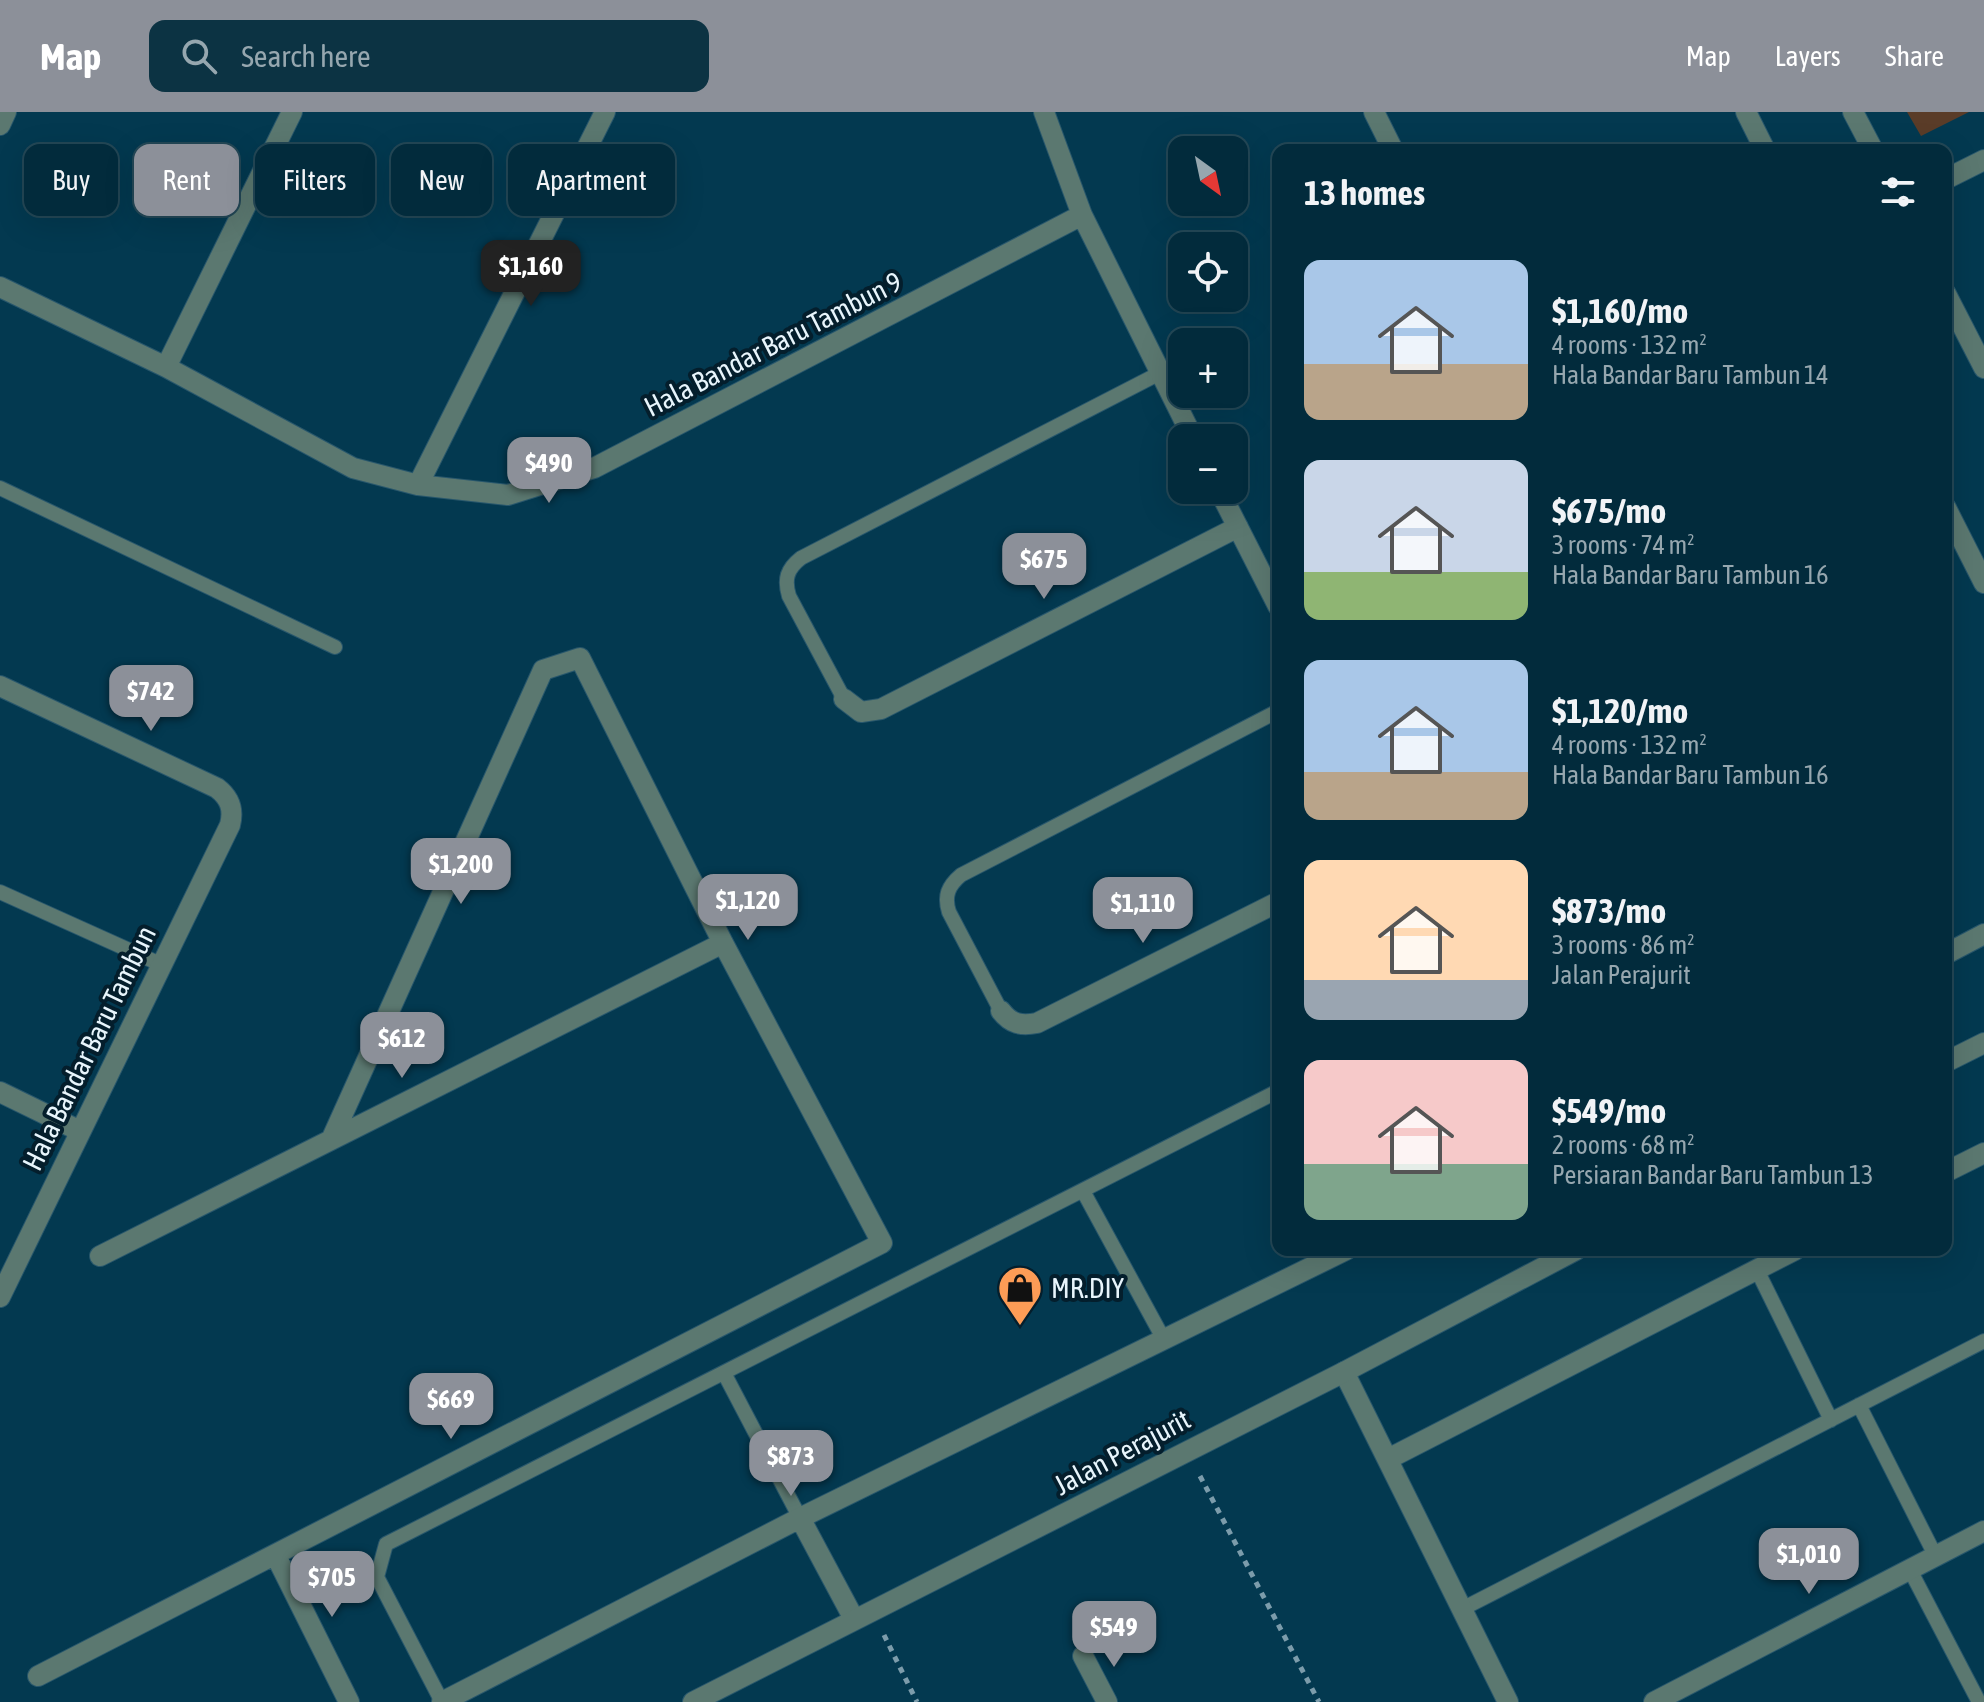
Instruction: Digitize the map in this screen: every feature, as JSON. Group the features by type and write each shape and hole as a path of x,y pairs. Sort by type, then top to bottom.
{"street":[{"path":"0,125 6,112"},
{"path":"166,367 292,112"},
{"path":"418,485 605,112"},
{"path":"1044,112 1082,215 1186,424"},
{"path":"1374,112 1390,144"},
{"path":"1746,112 1762,144"},
{"path":"1853,112 1870,144"},
{"path":"1952,176 1984,160"},
{"name":"Hala Bandar Baru Tambun 9","path":"0,287 166,367 353,468 418,485 508,495 594,468 1082,215"},
{"path":"1952,305 1982,358"},
{"path":"1226,504 1272,594"},
{"path":"1952,520 1984,583"},
{"path":"844,699 861,712 881,709 1238,527"},
{"path":"38,1676 882,1243 723,943 580,658 543,670 331,1140"},
{"name":"Hala Bandar Baru Tambun","path":"0,686 217,788 231,804 232,814 230,825 3,1283"},
{"path":"1001,1011 1007,1019 1017,1024 1037,1023 1272,905"},
{"path":"1952,951 1984,934"},
{"path":"100,1256 723,943"},
{"path":"1952,1059 1984,1043"},
{"path":"0,1092 80,1131"},
{"path":"1952,1169 1984,1153"},
{"path":"442,1702 800,1518 1334,1256"},
{"name":"Jalan Perajurit","path":"706,1699 863,1615 1344,1372 1565,1256"},
{"path":"1388,1459 1784,1256"},
{"path":"1344,1372 1508,1702"},
{"path":"800,1518 863,1615"},
{"path":"1654,1702 1984,1531"},
{"path":"276,1556 349,1702"},
{"path":"1083,1656 1107,1702"}],"lane":[{"path":"844,699 789,596 787,574 792,565 1160,373"},
{"path":"0,488 335,647"},
{"path":"1001,1011 949,912 947,891 953,881 1272,714"},
{"path":"0,892 160,964"},
{"path":"442,1702 377,1577 386,1544 1272,1094"},
{"path":"1083,1191 1163,1338"},
{"path":"1757,1270 1831,1420"},
{"path":"1462,1609 1984,1341"},
{"path":"724,1373 800,1518"},
{"path":"1859,1405 1935,1555"},
{"path":"1909,1568 1979,1702"}],"path":[{"path":"1187,1449 1319,1702"},
{"path":"863,1615 917,1702"}],"shaded area":[{"path":"1907,112 1969,112 1921,136"}],"place":[{"name":"MR.DIY","path":"1020,1327"}]}
